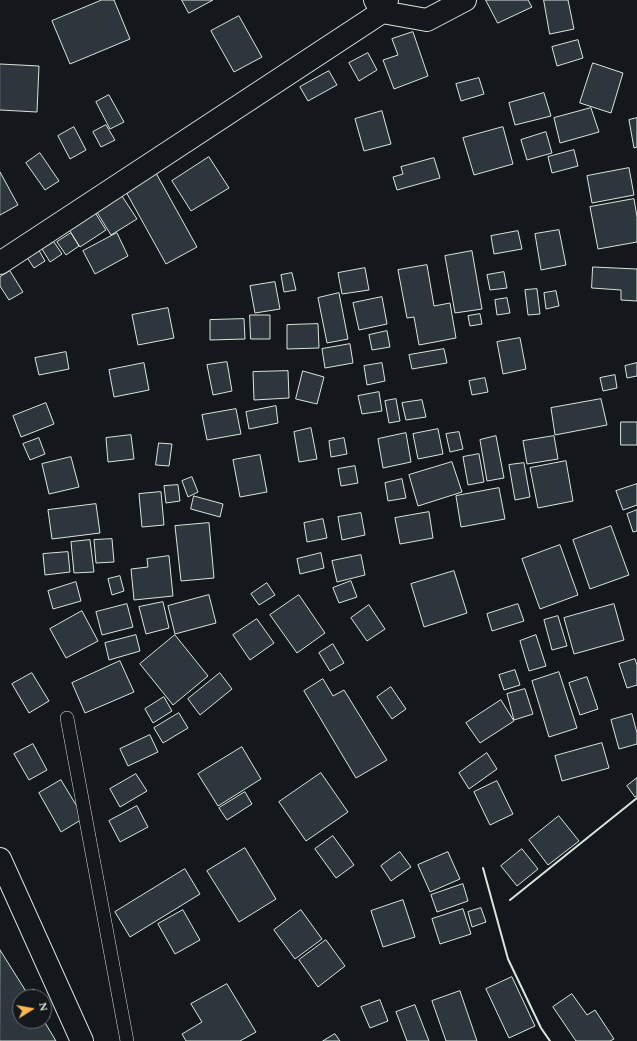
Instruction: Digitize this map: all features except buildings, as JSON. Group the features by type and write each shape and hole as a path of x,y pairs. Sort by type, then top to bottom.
{"street":[{"path":"0,263 381,4 427,20 465,0"},
{"path":"0,859 82,1041"}],"lane":[{"path":"67,718 127,1041"}],"wall":[{"path":"510,900 637,798"},
{"path":"483,868 508,959 541,1028 550,1041"}]}
